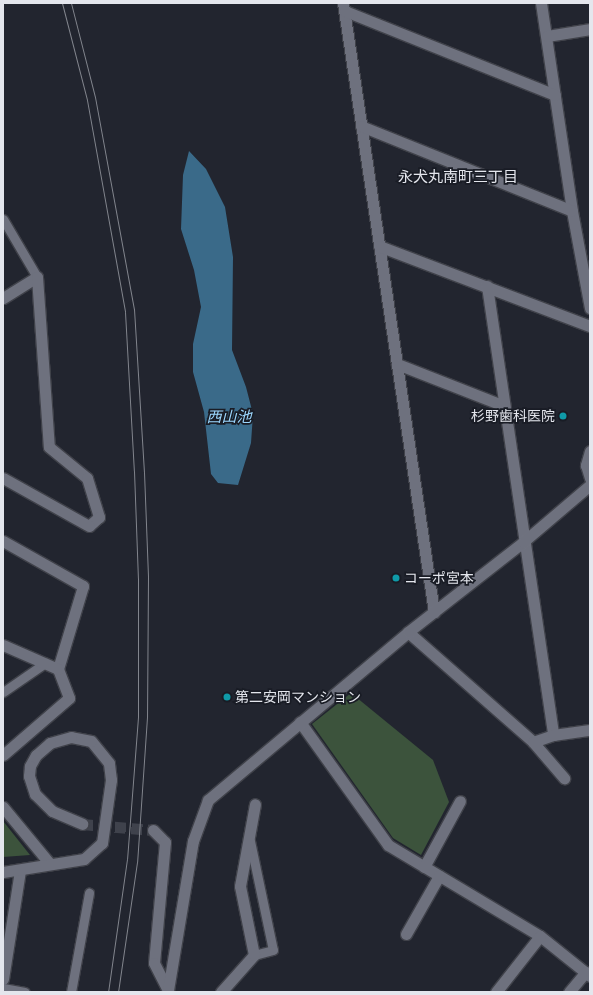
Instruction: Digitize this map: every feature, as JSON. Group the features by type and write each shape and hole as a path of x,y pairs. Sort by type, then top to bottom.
{"street":[{"path":"542,3 572,211 587,273 590,308"},
{"path":"344,7 555,95"},
{"path":"344,7 434,612"},
{"path":"547,36 590,29"},
{"path":"361,126 572,211"},
{"path":"379,246 590,326"},
{"path":"3,298 37,277 50,447 88,478 99,517 89,526 3,478"},
{"path":"487,286 523,542 553,735"},
{"path":"397,364 504,406"},
{"path":"590,451 586,465 590,478"},
{"path":"168,991 193,841 208,800 408,632 523,542 590,485"},
{"path":"3,540 83,586 58,670 69,698 3,755"},
{"path":"408,632 534,742 564,778"},
{"path":"3,645 58,670"},
{"path":"300,722 388,845 540,936 588,974 569,992"},
{"path":"534,742 553,735 590,730"},
{"path":"3,872 84,859 102,843 111,780 108,763 91,741 71,737 50,743 36,755 30,766 29,776 35,794 52,811 82,824"},
{"path":"424,867 460,801"},
{"path":"221,992 254,955 240,886 255,804"},
{"path":"3,807 50,864"},
{"path":"153,830 165,842 154,963 168,991"},
{"path":"3,979 20,870"},
{"path":"406,934 439,876"},
{"path":"496,992 540,936"}],"lane":[{"path":"3,219 37,277"},
{"path":"3,692 45,663"},
{"path":"249,839 273,950 254,955"},
{"path":"72,992 89,893"},
{"path":"3,988 25,992"}],"green space":[{"path":"351,693 433,760 449,802 421,855 393,838 312,724"},
{"path":"3,821 30,855 3,857"}],"water":[{"name":"西山池","path":"189,151 206,169 225,207 233,257 232,350 246,387 253,414 251,443 238,485 218,483 211,474 204,412 193,372 193,344 201,307 194,270 181,229 183,175"}],"tunnel":[{"path":"82,824 153,830"}],"tram line":[{"path":"62,3 87,100 125,312 134,471 138,578 138,717 127,859 108,992"},
{"path":"71,3 95,97 134,309 144,472 148,577 147,717 137,862 118,992"}],"place":[{"name":"杉野歯科医院","path":"563,416"},
{"name":"コーポ宮本","path":"396,578"},
{"name":"第二安岡マンション","path":"227,697"}],"district":[{"name":"永犬丸南町三丁目","path":"458,178"}]}
